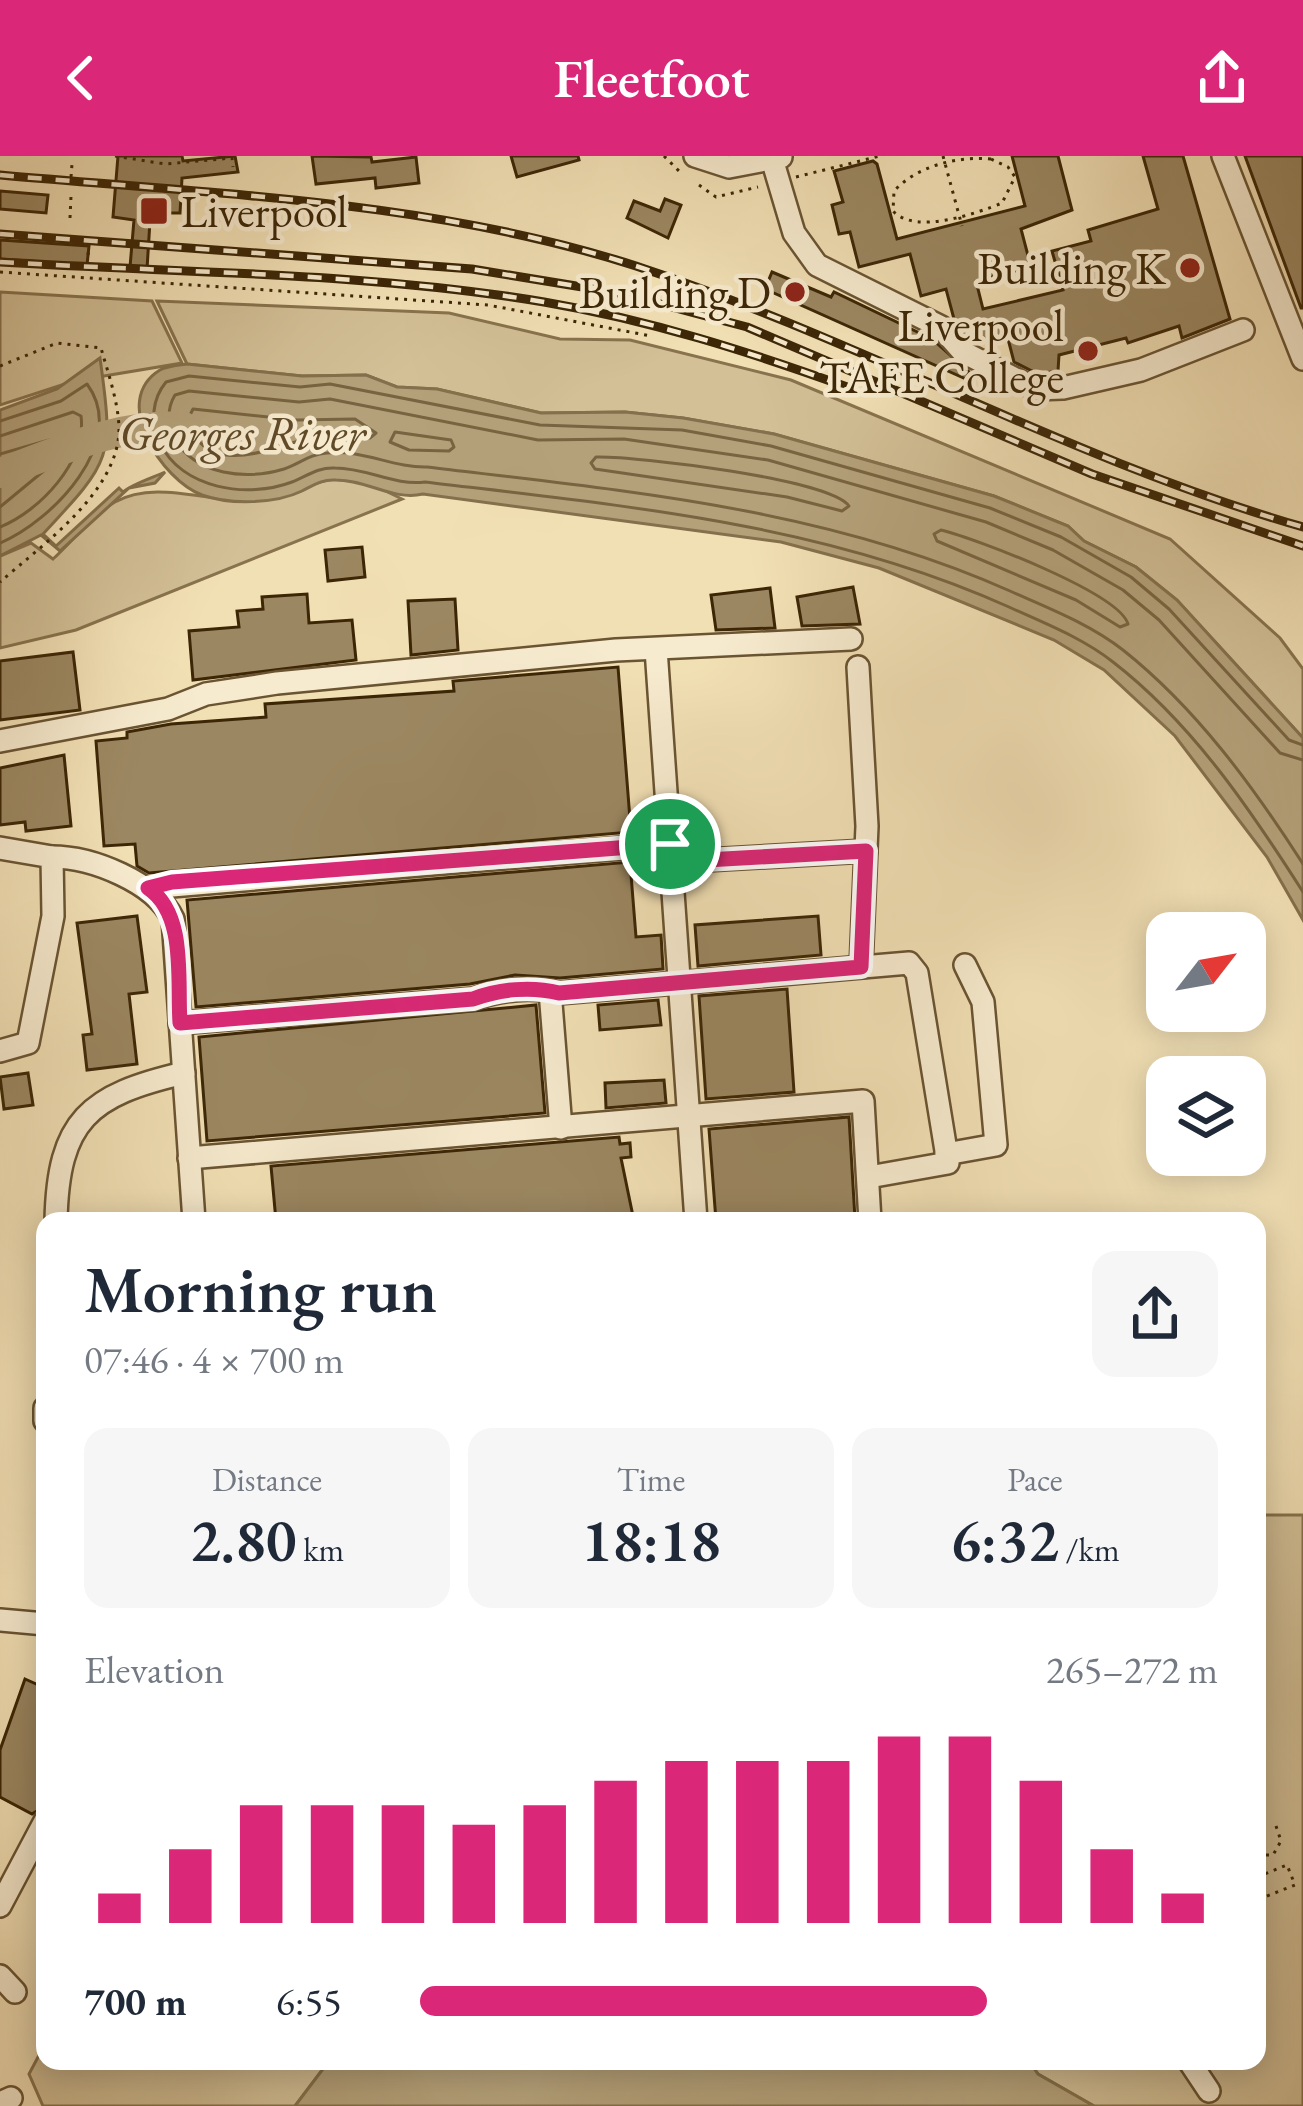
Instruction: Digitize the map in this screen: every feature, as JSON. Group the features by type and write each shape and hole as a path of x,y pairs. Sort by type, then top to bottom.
{"street":[{"path":"1223,156 1303,359"},
{"path":"687,164 729,167 778,158 794,233 817,266 941,327 963,352 1035,389 1121,375 1243,331"},
{"path":"0,741 168,709 206,694 277,683 656,649 851,639"},
{"path":"656,649 695,1212"},
{"path":"858,667 866,851 861,967"},
{"path":"0,848 70,857 164,898 173,919 193,1212"},
{"path":"148,888 172,882 670,853 866,851"},
{"path":"0,1051 28,1043 53,916 52,856"},
{"path":"180,1023 909,963 917,973 948,1163 869,1177"},
{"path":"946,1154 996,1145 983,1002 964,965"},
{"path":"550,991 561,1128"},
{"path":"57,1212 64,1147 82,1116 107,1095 184,1073"},
{"path":"189,1157 863,1101 870,1212"},
{"path":"0,1621 36,1623"},
{"path":"0,1906 36,1838"},
{"path":"1195,2070 1209,2091"}],"path":[{"path":"116,156 165,164 232,158 233,167"},
{"path":"164,156 165,164"},
{"path":"664,156 687,164"},
{"path":"944,156 962,226"},
{"path":"991,159 1008,166 1015,177 1002,203 958,214 912,223 898,217 891,205 900,184 945,163 991,159"},
{"path":"71,178 72,164"},
{"path":"70,218 71,196"},
{"path":"88,255 89,246"},
{"path":"0,272 423,298 651,336"},
{"path":"0,366 57,343 101,348 119,430 113,458 97,486 0,582"},
{"path":"1270,1872 1266,1858 1281,1841 1275,1823"},
{"path":"1266,1874 1287,1865 1295,1885 1266,1896"}],"shaded area":[{"path":"0,292 152,301 182,363 74,381 0,405"},
{"path":"157,301 449,313 560,339 630,340 791,380 1170,539 1280,638 1303,669 1303,738 1177,600 1136,567 1084,541 1068,526 994,496 774,434 683,418 625,412 541,413 437,389 397,387 366,375 302,376 187,364"},
{"path":"331,479 367,482 402,499 76,630 0,648 0,556 31,543 53,559 98,514 131,495 165,492 251,500"},
{"path":"1266,1515 1303,1515 1303,2106 1094,2106 1035,2070 1266,2070"},
{"path":"36,2061 36,2070 322,2070 295,2106 43,2106 29,2074"}],"water":[{"name":"Georges River","path":"100,358 107,417 103,456 83,489 43,534 56,546 119,488 123,492 127,489 138,483 165,472 155,483 129,488 60,551 41,535 0,556 0,410 57,389"},
{"name":"Georges River","path":"187,364 302,376 366,375 397,387 437,389 541,413 625,412 774,434 994,496 1068,526 1084,541 1136,567 1177,600 1303,738 1303,920 1267,857 1175,736 1104,670 1054,640 879,568 781,542 423,494 401,495 348,481 322,481 266,501 202,495 187,487 158,457 141,419 146,384 163,369"},
{"path":"322,2070 1035,2070 1094,2106 295,2106"}],"building":[{"path":"118,156 182,156 183,161 235,156 238,172 182,178 180,213 161,213 160,222 150,221 147,269 130,267 134,220 113,217"},
{"path":"312,156 371,157 372,162 416,157 419,183 376,188 375,178 316,184"},
{"path":"511,156 578,156 579,160 517,177"},
{"path":"1012,156 1058,156 1072,210 1021,229 1031,267 976,281 983,309 1063,290 1052,251 1091,241 1088,230 1158,209 1143,156 1183,156 1230,319 1182,338 1179,326 1128,343 1126,338 1059,355 1058,371 1038,374 1014,362 1007,335 972,340 954,319 946,289 921,296 910,254 859,267 850,232 839,234 832,205 843,202 834,171 873,161 877,164 897,239 1025,206"},
{"path":"1245,156 1303,156 1303,308 1301,308"},
{"path":"0,191 48,195 46,213 0,209"},
{"path":"665,199 681,205 668,238 627,218 634,201 660,211"},
{"path":"0,240 89,246 87,265 0,259"},
{"path":"772,272 831,297 834,292 932,339 969,372 966,379 765,289"},
{"path":"362,547 365,577 328,581 325,550"},
{"path":"853,587 860,624 802,626 797,597"},
{"path":"770,588 775,628 716,630 711,595"},
{"path":"307,594 309,623 352,620 356,660 193,680 189,631 239,627 237,611 263,609 262,597"},
{"path":"455,599 458,650 411,655 408,601"},
{"path":"73,652 80,710 0,720 0,661"},
{"path":"618,667 631,832 149,873 137,866 135,844 104,846 96,741 127,738 127,732 171,724 266,717 265,704 454,691 453,681"},
{"path":"64,755 71,826 26,831 25,822 0,825 0,768"},
{"path":"630,862 636,937 661,935 663,969 560,978 515,975 470,984 196,1007 187,900"},
{"path":"137,916 147,992 129,994 137,1064 87,1070 83,1035 92,1034 77,923"},
{"path":"818,916 821,955 698,966 695,925"},
{"path":"787,989 794,1092 706,1099 699,996"},
{"path":"658,1000 661,1025 600,1030 598,1005"},
{"path":"536,1005 545,1113 207,1141 199,1037"},
{"path":"28,1073 33,1105 4,1109 0,1077"},
{"path":"664,1080 666,1103 606,1108 605,1083"},
{"path":"849,1117 855,1212 715,1212 709,1129"},
{"path":"619,1137 620,1144 630,1143 631,1157 621,1158 632,1212 275,1212 271,1166"},
{"path":"25,1679 36,1684 36,1812 32,1814 0,1797 0,1750"}],"waterway":[{"name":"Georges River","path":"0,473 113,434 184,427"}],"railway":[{"path":"0,175 321,203 401,213 559,244 721,296 1134,469 1303,527"},
{"path":"0,234 472,269 619,293 747,327 1092,474 1303,546"},
{"path":"0,262 341,279 477,292 622,318 850,388"}],"place":[{"name":"Liverpool","path":"154,211"},
{"name":"Building K","path":"1190,268"},
{"name":"Building D","path":"795,292"},
{"name":"Liverpool TAFE College","path":"1088,351"}],"route":[{"path":"670,844 671,862 866,851 861,967 559,993 541,988 491,992 473,999 180,1023 173,919 164,898 148,888 172,882 670,844"}]}
